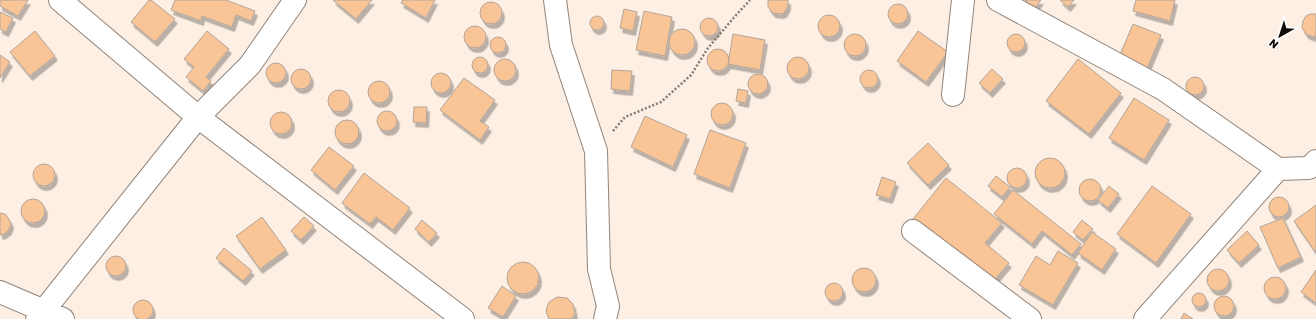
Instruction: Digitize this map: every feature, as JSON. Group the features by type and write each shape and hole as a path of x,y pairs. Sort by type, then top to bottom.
{"street":[{"path":"60,0 198,117 463,319"},
{"path":"40,315 198,117 250,65 295,0"},
{"path":"555,0 561,45 596,151 599,269 608,306 605,319"},
{"path":"953,95 963,0"},
{"path":"998,0 1163,88 1278,169 1314,167"},
{"path":"1145,319 1278,169"},
{"path":"913,231 1030,319"},
{"path":"0,292 40,315 63,319"}],"path":[{"path":"596,151 625,117 661,102 691,75 708,48 750,0"}],"building":[{"path":"0,0 28,0 18,16 0,6"},
{"path":"149,0 175,19 155,42 131,22"},
{"path":"175,0 226,0 255,11 251,21 236,15 232,27 202,16 201,21 171,10"},
{"path":"333,0 372,0 356,19"},
{"path":"403,0 435,0 426,18 401,3"},
{"path":"768,0 788,0 788,6 784,13 773,13 768,7"},
{"path":"1025,0 1041,0 1034,9"},
{"path":"1060,0 1074,0 1068,7"},
{"path":"1136,0 1175,0 1170,21 1133,11"},
{"path":"491,2 499,5 502,13 499,21 491,24 483,21 480,13 483,5"},
{"path":"894,4 902,4 908,10 908,18 902,24 894,24 888,18 888,10"},
{"path":"624,9 637,12 633,31 620,28"},
{"path":"644,11 672,17 665,56 636,50"},
{"path":"0,12 13,18 6,32 0,29"},
{"path":"1316,14 1316,36 1313,37 1306,34 1302,28 1303,21 1306,16"},
{"path":"829,15 837,18 840,26 837,34 829,37 821,34 818,26 821,18"},
{"path":"597,16 602,18 604,23 602,28 597,30 592,28 590,23 592,18"},
{"path":"709,18 716,20 718,27 716,34 709,36 702,34 700,27 702,20"},
{"path":"1133,24 1161,35 1147,69 1119,57"},
{"path":"475,26 483,29 486,37 483,45 475,48 467,45 464,37 467,29"},
{"path":"682,29 691,33 695,42 691,51 682,55 673,51 669,42 673,33"},
{"path":"35,31 55,56 30,76 10,52"},
{"path":"207,31 229,49 206,77 211,81 203,91 186,77 194,67 184,59"},
{"path":"918,31 948,52 926,82 897,61"},
{"path":"733,34 765,40 760,70 728,64"},
{"path":"855,34 859,35 865,41 865,49 859,55 855,56 851,55 845,49 844,45 845,41 851,35"},
{"path":"1012,34 1020,34 1025,39 1023,50 1020,52 1012,52 1007,47 1007,39"},
{"path":"498,37 504,39 506,45 504,51 498,53 492,51 490,45 492,39"},
{"path":"718,49 722,50 728,56 728,64 722,70 718,71 714,70 708,64 707,60 708,56 714,50"},
{"path":"0,55 10,62 0,78"},
{"path":"480,57 487,62 488,65 483,72 480,73 473,68 472,65 477,58"},
{"path":"798,57 806,60 809,68 806,76 798,79 790,76 787,68 790,60"},
{"path":"505,59 513,62 516,70 513,78 505,81 497,78 494,70 497,62"},
{"path":"1078,59 1121,93 1089,134 1046,101"},
{"path":"276,63 283,66 286,73 283,80 276,83 269,80 266,73 269,66"},
{"path":"301,69 308,72 311,79 308,86 301,89 294,86 291,79 294,72"},
{"path":"992,69 1003,79 990,93 979,83"},
{"path":"612,70 632,71 630,91 611,89"},
{"path":"865,70 873,70 878,75 876,86 873,88 865,88 860,83 860,75"},
{"path":"437,73 445,73 451,79 451,87 445,93 437,93 431,87 431,79"},
{"path":"758,74 765,77 768,84 765,91 758,94 751,91 748,84 751,77"},
{"path":"1191,77 1199,77 1204,82 1202,93 1199,95 1191,95 1186,90 1186,82"},
{"path":"464,78 495,100 480,121 489,127 480,140 440,110"},
{"path":"375,81 383,81 390,88 390,96 383,103 375,103 368,96 368,88"},
{"path":"738,89 748,91 746,103 736,101"},
{"path":"339,90 347,93 350,101 347,109 339,112 331,109 328,101 331,93"},
{"path":"1134,98 1169,120 1144,160 1109,138"},
{"path":"722,103 730,106 733,114 730,122 722,125 714,122 711,114 714,106"},
{"path":"414,107 427,107 426,123 413,122"},
{"path":"387,111 394,114 397,121 394,128 387,131 380,128 377,121 380,114"},
{"path":"281,112 289,115 292,123 289,131 281,134 273,131 270,123 273,115"},
{"path":"645,116 687,135 673,167 631,147"},
{"path":"347,120 356,123 359,132 356,141 347,144 338,141 335,132 338,123"},
{"path":"710,130 746,143 730,188 694,174"},
{"path":"928,143 949,165 928,185 907,163"},
{"path":"329,147 354,166 335,190 311,170"},
{"path":"1050,158 1061,162 1065,173 1061,184 1050,188 1039,184 1035,173 1039,162"},
{"path":"44,164 52,167 55,175 52,183 44,186 36,183 33,175 36,167"},
{"path":"1017,168 1024,171 1027,178 1024,185 1017,188 1010,185 1007,178 1010,171"},
{"path":"364,173 410,208 393,230 376,217 370,224 342,203"},
{"path":"996,176 1010,187 1002,197 988,186"},
{"path":"882,177 896,182 890,199 876,195"},
{"path":"946,178 1002,223 985,243 1009,263 992,283 913,219"},
{"path":"1090,179 1098,182 1101,190 1098,198 1090,201 1082,198 1079,190 1082,182"},
{"path":"1109,186 1119,194 1108,208 1098,200"},
{"path":"1152,186 1191,214 1156,263 1117,234"},
{"path":"1013,190 1081,244 1072,255 1042,231 1032,244 994,214"},
{"path":"1279,197 1286,200 1289,207 1286,214 1279,217 1272,214 1269,207 1272,200"},
{"path":"33,199 42,202 45,211 42,220 33,223 24,220 21,211 24,202"},
{"path":"1316,205 1316,253 1294,221"},
{"path":"0,213 5,214 11,224 9,230 0,235"},
{"path":"262,217 286,250 260,269 236,236"},
{"path":"304,217 314,226 301,240 291,231"},
{"path":"1283,218 1301,257 1278,268 1260,227"},
{"path":"422,220 437,233 429,242 415,229"},
{"path":"1082,220 1093,229 1083,240 1073,232"},
{"path":"1247,231 1259,245 1239,263 1227,250"},
{"path":"1092,232 1116,249 1102,270 1078,253"},
{"path":"224,248 252,271 243,281 216,258"},
{"path":"1058,251 1078,263 1053,305 1019,285 1036,256 1050,265"},
{"path":"116,256 123,259 126,266 123,273 116,276 109,273 106,266 109,259"},
{"path":"520,262 526,262 536,269 539,278 538,284 532,291 526,294 520,294 510,287 507,281 507,275 514,265"},
{"path":"864,268 872,272 876,280 872,288 864,292 856,288 852,280 856,272"},
{"path":"1214,269 1222,269 1229,276 1229,284 1222,291 1214,291 1207,284 1207,276"},
{"path":"1316,270 1316,303 1301,292"},
{"path":"1271,277 1279,277 1286,284 1286,292 1279,299 1271,299 1264,292 1264,284"},
{"path":"834,283 840,286 843,292 840,298 834,301 828,298 825,292 828,286"},
{"path":"502,286 516,296 503,317 488,308"},
{"path":"1199,293 1204,295 1206,300 1204,305 1199,307 1194,305 1192,300 1194,295"},
{"path":"1224,296 1231,299 1234,306 1231,313 1224,316 1217,313 1214,306 1217,299"},
{"path":"557,297 567,298 573,304 575,314 572,319 549,319 546,312 547,307 549,302"},
{"path":"143,300 150,303 153,310 150,317 143,320 136,317 133,310 136,303"},
{"path":"1184,313 1193,319 1181,319"}]}
